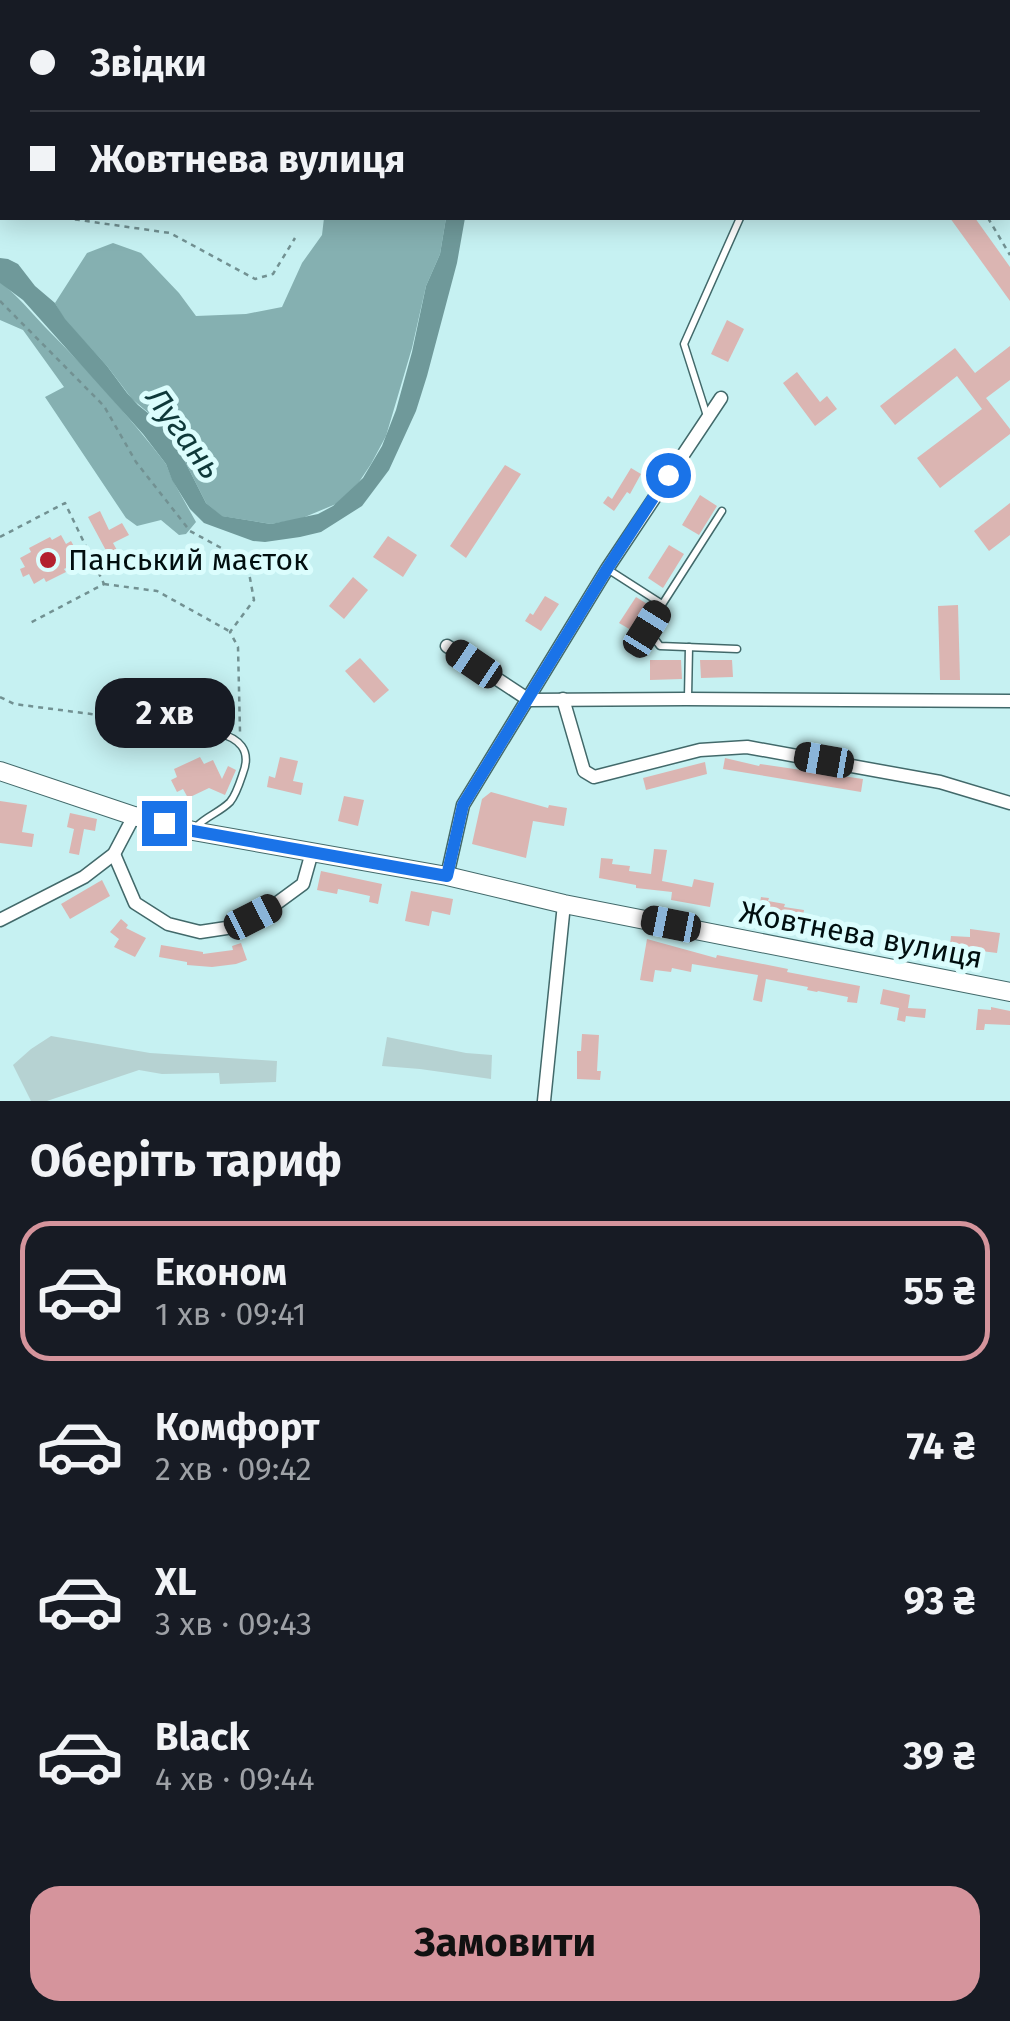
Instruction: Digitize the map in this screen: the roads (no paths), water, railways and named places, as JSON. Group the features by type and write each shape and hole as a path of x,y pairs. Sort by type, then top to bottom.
{"street":[{"path":"447,876 463,805 607,569 720,398"},
{"path":"447,646 528,700 1010,701"},
{"path":"562,699 584,771 594,777 700,750 747,746 940,782 1010,803"},
{"name":"Жовтнева вулиця","path":"0,771 134,816 193,831 447,876 564,904 1010,992"},
{"path":"0,920 84,877 114,854 134,816"},
{"path":"114,854 135,903 168,924 200,932 233,927 304,884 312,852"},
{"path":"544,1101 564,904"}],"lane":[{"path":"708,416 684,344 739,220"},
{"path":"722,510 645,632 660,646 736,649"},
{"path":"607,569 662,604"},
{"path":"688,699 689,648"},
{"path":"161,729 194,728 231,737 240,744 246,765 232,800 193,831"}],"place":[{"name":"Панський маєток","path":"48,560"}],"water label":[{"name":"Лугань","path":"184,433"}]}
